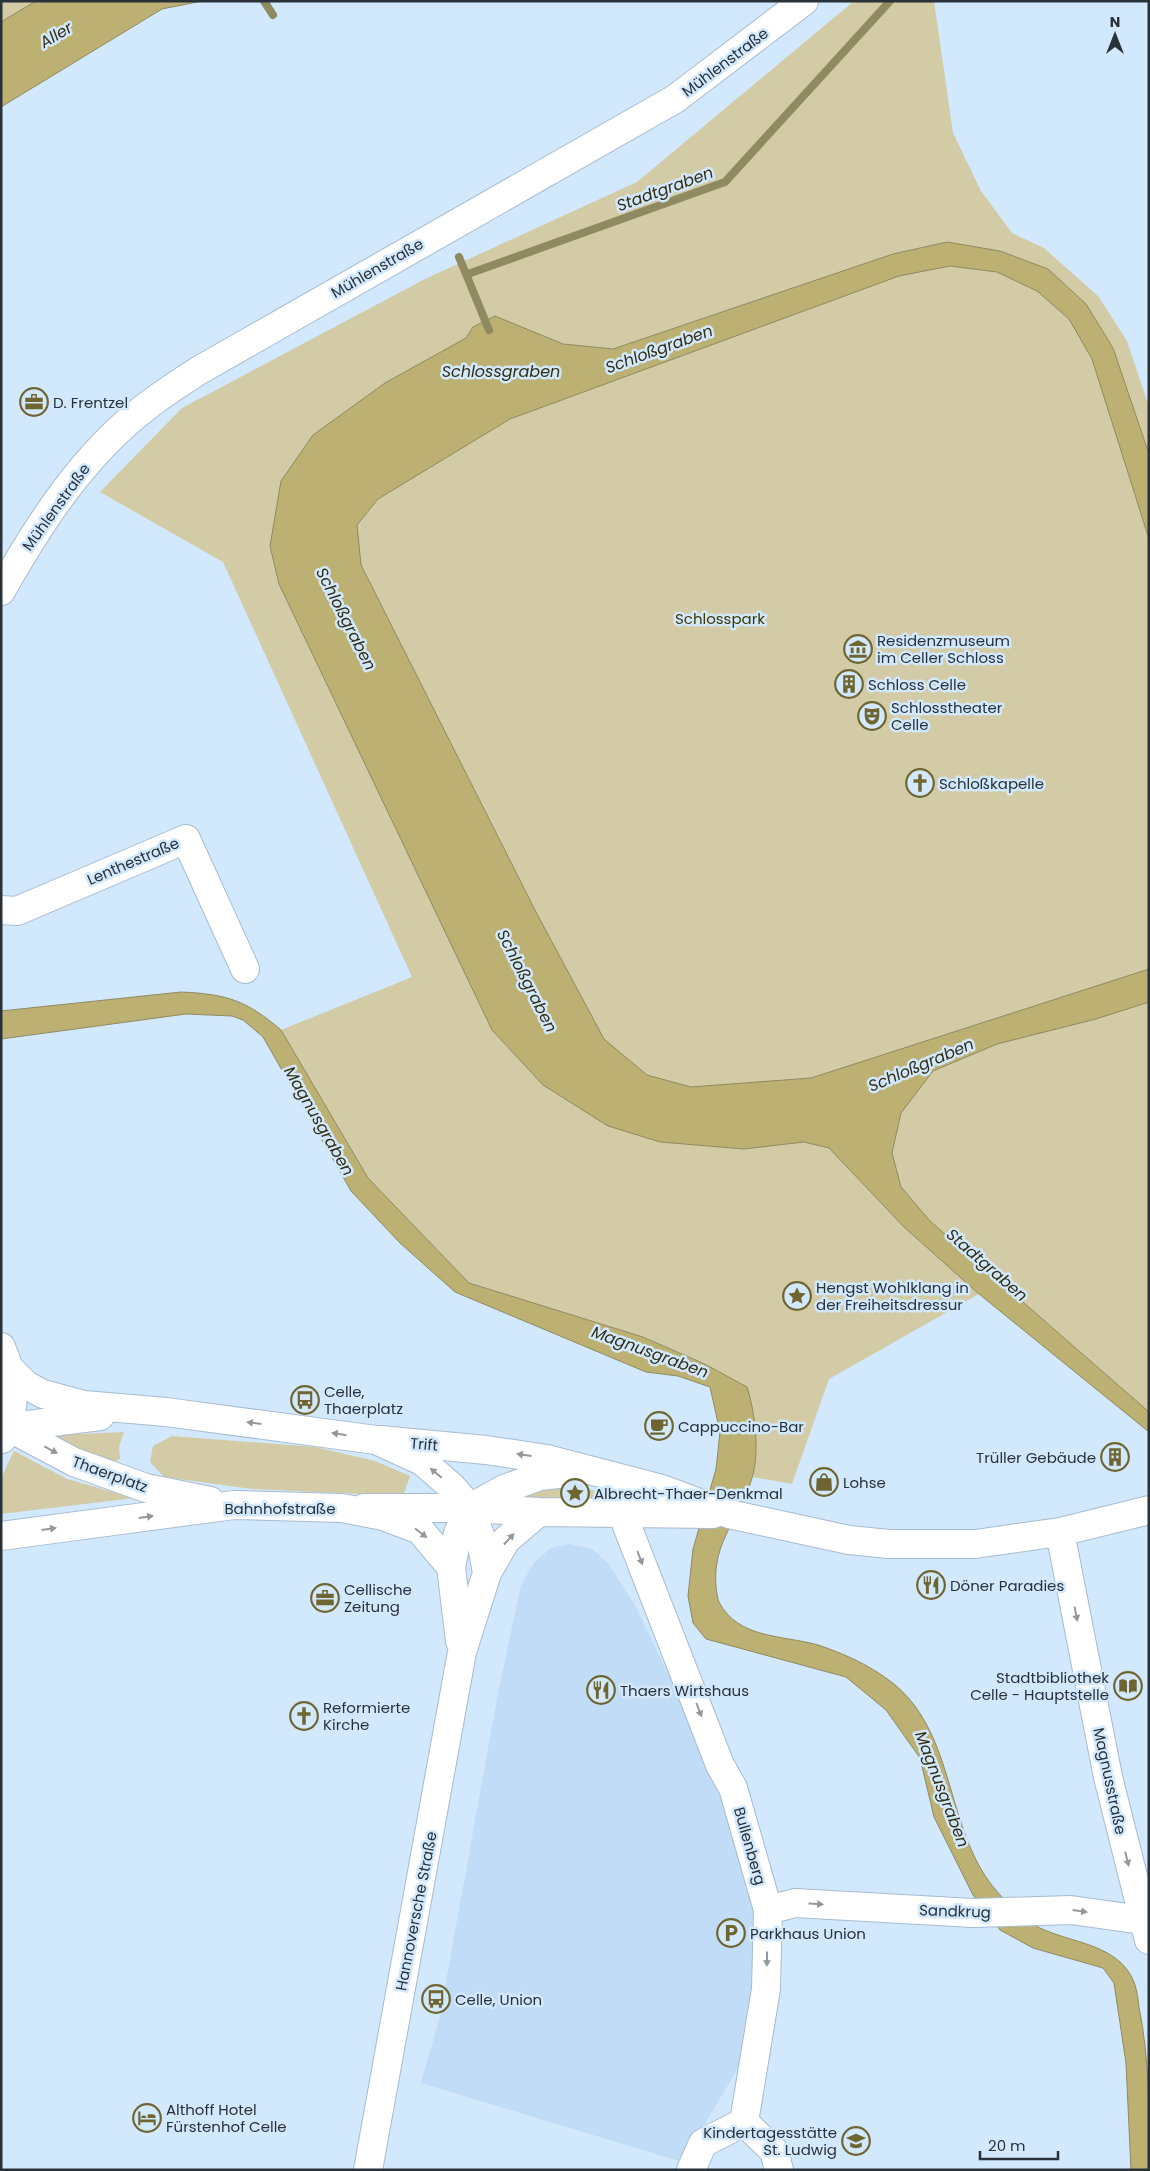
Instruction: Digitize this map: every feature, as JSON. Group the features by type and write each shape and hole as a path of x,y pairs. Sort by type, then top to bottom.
{"street":[{"name":"Mühlenstraße","path":"1,591 36,530 87,462 146,406 198,371 675,99 804,1"},
{"name":"Lenthestraße","path":"1,910 17,911 186,839 245,969"},
{"name":"Trift","path":"6,1359 26,1385 43,1394 84,1406 149,1411 283,1426 376,1440 539,1457 662,1489 691,1507"},
{"path":"3,1428 13,1398 6,1359"},
{"name":"Trift","path":"3,1428 149,1411"},
{"name":"Thaerplatz","path":"3,1428 74,1462 146,1488 234,1505"},
{"path":"376,1440 422,1461 452,1487 470,1508 480,1535 487,1573"},
{"path":"451,1567 458,1533 470,1508 504,1489 540,1476 589,1470"},
{"name":"Bahnhofstraße","path":"1,1536 234,1505 342,1508 383,1516 420,1530 451,1567"},
{"path":"342,1508 470,1508 539,1512 622,1513 691,1507 738,1515 849,1540 890,1544 975,1544 1060,1532 1149,1510"},
{"path":"487,1573 506,1540 539,1512"},
{"name":"Bullenberg","path":"622,1513 720,1765 733,1788 768,1910 766,1989 744,2122"},
{"name":"Magnusstraße","path":"1060,1532 1108,1777 1146,1930"},
{"name":"Hannoversche Straße","path":"451,1567 462,1652"},
{"name":"Hannoversche Straße","path":"368,2170 462,1652 487,1573"},
{"name":"Sandkrug","path":"768,1910 795,1903 973,1913 1070,1910 1146,1930"},
{"path":"691,2170 702,2143 744,2122 774,2151 778,2170"}],"shaded area":[{"path":"569,1544 592,1549 608,1563 636,1607 725,1793 764,1939 746,2055 682,2162 421,2083 439,2020 499,1688 521,1585 534,1563 551,1548"}],"green space":[{"path":"1,1 36,1 1,22"},
{"name":"Schlosspark","path":"854,1 934,1 953,133 981,191 1012,233 1044,248 1099,297 1127,341 1149,407 1149,1412 996,1279 979,1294 829,1379 792,1484 753,1477 756,1432 746,1387 705,1363 643,1337 469,1283 368,1178 281,1030 412,977 223,562 100,492 182,408 425,279 637,182"},
{"path":"124,1432 119,1447 120,1459 112,1463 60,1440 57,1435"},
{"path":"172,1436 315,1447 375,1461 410,1476 403,1496 252,1489 164,1477 150,1462 153,1446"},
{"path":"14,1451 67,1479 134,1498 1,1514 1,1478"},
{"path":"571,1486 598,1492 611,1501 510,1505 528,1490"}],"water":[{"name":"Aller","path":"36,1 202,1 162,9 1,107 1,22"},
{"name":"Schlossgraben","path":"947,242 1000,251 1048,269 1086,304 1113,348 1149,454 1149,539 1092,359 1069,319 1037,291 997,272 950,266 899,276 510,419 378,499 357,525 361,565 537,914 604,1039 647,1075 691,1087 811,1078 1149,969 1149,1002 1096,1019 997,1044 933,1071 901,1113 892,1153 901,1187 930,1221 1149,1412 1149,1432 979,1294 904,1227 829,1148 804,1142 744,1149 660,1142 608,1126 543,1085 492,1030 279,584 270,546 281,481 313,435 385,383 466,338 473,327 495,316 563,344 613,349 893,254"},
{"name":"Magnusgraben","path":"181,992 223,997 246,1005 281,1030 368,1178 469,1283 643,1337 705,1364 747,1387 756,1432 756,1456 747,1492 728,1530 718,1556 716,1587 719,1602 727,1614 749,1629 762,1634 827,1648 862,1663 886,1678 910,1700 927,1726 940,1754 970,1846 984,1874 1004,1899 1021,1915 1040,1928 1106,1952 1127,1969 1136,1988 1143,2027 1148,2088 1149,2170 1131,2170 1126,2063 1114,1983 1103,1968 1033,1948 1000,1930 973,1895 934,1817 920,1758 886,1710 846,1677 706,1639 693,1623 688,1596 693,1549 716,1469 720,1432 710,1387 678,1376 646,1372 455,1292 400,1243 351,1191 263,1037 243,1020 232,1016 186,1014 1,1039 1,1011"}],"waterway":[{"name":"Stadtgraben","path":"264,1 273,15"},
{"name":"Stadtgraben","path":"468,274 725,182 890,1"},
{"name":"Stadtgraben","path":"459,257 489,330"}],"place":[{"name":"D. Frentzel","path":"34,402"},
{"name":"Residenzmuseum im Celler Schloss","path":"858,649"},
{"name":"Schloss Celle","path":"849,684"},
{"name":"Schlosstheater Celle","path":"872,716"},
{"name":"Schloßkapelle","path":"920,783"},
{"name":"Hengst Wohlklang in der Freiheitsdressur","path":"797,1296"},
{"name":"Celle, Thaerplatz","path":"305,1400"},
{"name":"Cappuccino-Bar","path":"659,1426"},
{"name":"Trüller Gebäude","path":"1115,1457"},
{"name":"Lohse","path":"824,1482"},
{"name":"Albrecht-Thaer-Denkmal","path":"575,1493"},
{"name":"Döner Paradies","path":"931,1585"},
{"name":"Cellische Zeitung","path":"325,1598"},
{"name":"Stadtbibliothek Celle - Hauptstelle","path":"1128,1686"},
{"name":"Thaers Wirtshaus","path":"601,1690"},
{"name":"Reformierte Kirche","path":"304,1716"},
{"name":"Parkhaus Union","path":"731,1933"},
{"name":"Celle, Union","path":"436,1999"},
{"name":"Althoff Hotel Fürstenhof Celle","path":"147,2118"},
{"name":"Kindertagesstätte St. Ludwig","path":"856,2141"}],"water label":[{"name":"Schloßgraben","path":"659,349"},
{"name":"Schloßgraben","path":"346,619"},
{"name":"Schloßgraben","path":"527,981"},
{"name":"Schloßgraben","path":"921,1065"}]}
